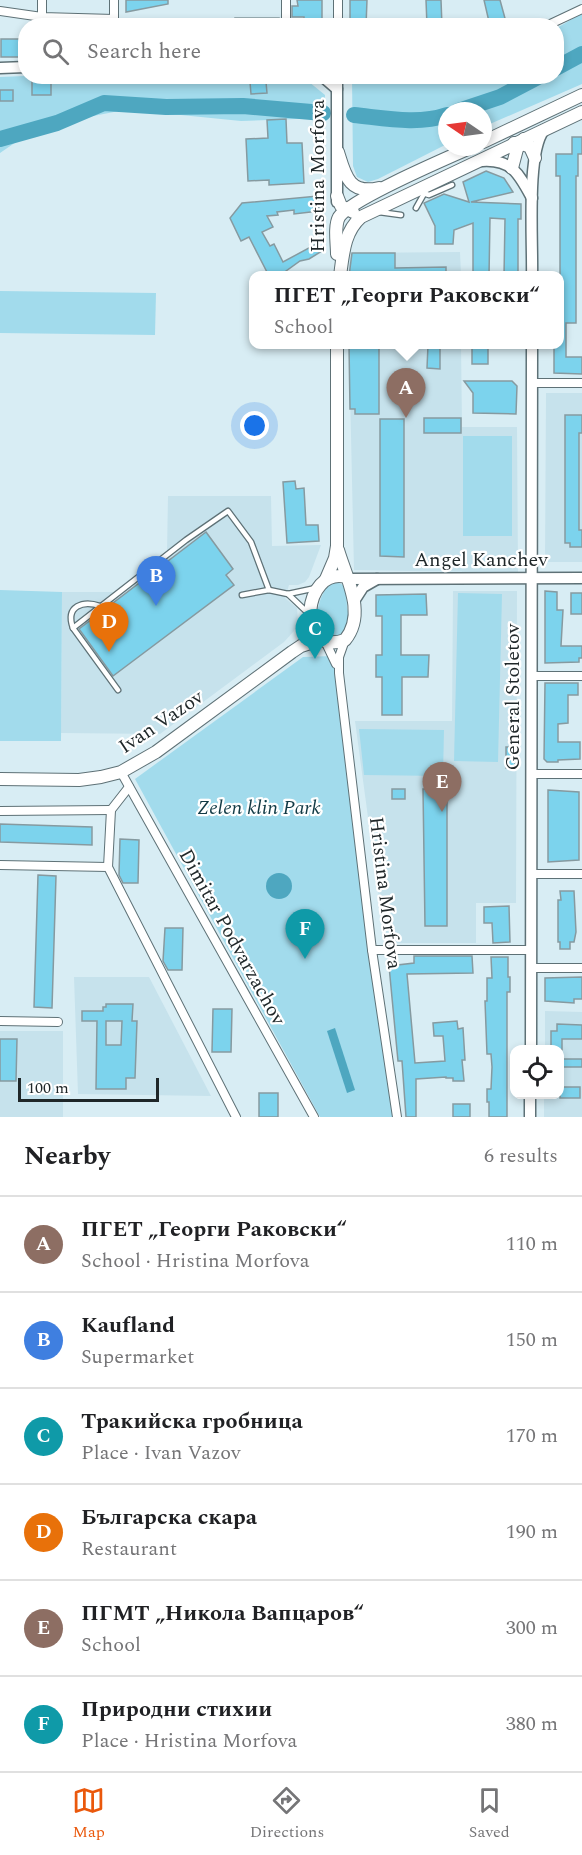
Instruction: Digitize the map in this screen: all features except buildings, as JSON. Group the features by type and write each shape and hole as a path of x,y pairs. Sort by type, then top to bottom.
{"main road":[{"path":"492,140 582,95"},
{"path":"339,271 349,234 355,223 369,213 423,190 478,161 582,112"},
{"path":"512,168 520,142 543,114"},
{"path":"492,144 520,142 530,147 535,158"},
{"path":"338,152 346,178 352,185 366,190 389,186"},
{"path":"337,221 347,209 453,156"},
{"path":"338,196 341,206 369,213"},
{"name":"Hristina Morfova","path":"337,221 338,271"},
{"path":"337,349 337,546 335,558 310,618 315,634 323,640 334,643 345,640 354,623 354,601 337,546"},
{"path":"323,583 336,576 347,578"},
{"name":"Ivan Vazov","path":"292,652 304,634 310,618"},
{"name":"Ivan Vazov","path":"0,779 79,780 121,772 156,752 301,646 323,640"}],"street":[{"path":"42,0 42,17"},
{"path":"114,0 114,18"},
{"path":"286,0 286,18"},
{"path":"338,0 338,18"},
{"path":"563,18 582,9"},
{"path":"0,11 56,18"},
{"path":"0,68 18,67"},
{"path":"330,84 338,92"},
{"name":"Hristina Morfova","path":"337,221 338,84"},
{"path":"532,271 535,158 538,138 544,130"},
{"path":"478,161 495,160 512,168 533,199"},
{"name":"General Stoletov","path":"531,1045 532,349"},
{"path":"532,383 582,383"},
{"name":"Angel Kanchev","path":"347,578 582,578"},
{"path":"354,601 363,587 380,578"},
{"name":"Hristina Morfova","path":"323,640 339,673"},
{"name":"Hristina Morfova","path":"345,640 339,657 339,673 372,951 398,1117"},
{"path":"531,676 582,676"},
{"name":"Dimitar Podvarzachov","path":"121,772 314,1117"},
{"path":"531,774 582,774"},
{"path":"129,787 111,810 108,867 236,1117"},
{"path":"0,811 111,810"},
{"path":"0,865 108,867"},
{"path":"531,874 582,874"},
{"path":"372,951 531,950"},
{"path":"531,968 582,968"},
{"path":"0,1022 58,1022"},
{"path":"530,1099 530,1117"}],"lane":[{"path":"416,208 423,190 429,195 452,185"},
{"path":"369,213 401,215"},
{"path":"73,628 186,540 228,511 251,542 269,590"},
{"path":"242,595 269,590 288,594 323,583"},
{"path":"288,594 310,618"},
{"path":"100,606 90,603 80,605 72,612 70,619 73,628 118,690"}],"shaded area":[{"path":"460,252 461,271 349,271 349,253"},
{"path":"349,349 461,349 462,427 517,427 518,573 354,570"},
{"path":"546,393 582,393 582,562 545,562"},
{"path":"168,496 271,496 272,546 321,545 309,577 298,585 289,585 285,598 297,608 298,623 284,642 160,734 61,733 62,592 116,592 167,553"},
{"path":"453,591 517,591 516,903 476,903 476,943 385,943 355,721 452,721"},
{"path":"279,873 288,877 292,886 288,895 279,899 270,895 266,886 270,877"},
{"path":"74,977 149,977 211,1096 78,1094"},
{"path":"545,1011 582,1012 582,1117 544,1117 544,1099 564,1099 564,1045 545,1045"},
{"path":"335,1028 355,1090 347,1093 327,1031"},
{"path":"0,1031 63,1031 63,1117 0,1117"}],"green space":[{"path":"582,13 582,84 492,123 492,102 438,102 438,149 378,179 368,182 357,177 353,166 352,84 564,84 564,24"},
{"path":"18,76 18,84 312,84 325,95 324,118 241,121 119,111 88,117 19,140 0,153 0,77"},
{"path":"0,291 156,293 155,335 0,333"},
{"path":"463,436 512,436 512,536 463,536"},
{"path":"337,582 343,585 345,590 349,622 341,634 329,636 318,627 318,608 326,589 331,583"},
{"path":"0,590 62,592 61,741 0,741"},
{"path":"458,593 502,594 498,762 454,761"},
{"name":"Zelen klin Park","path":"333,656 339,681 396,1117 320,1117 135,779 303,657"},
{"path":"359,729 444,730 443,776 364,775"}],"waterway":[{"path":"564,64 582,54"},
{"path":"485,102 525,84"},
{"path":"0,139 57,123 104,103 166,107 243,106 323,113"},
{"path":"354,115 413,120 438,117"}],"place":[{"name":"ПГЕТ „Георги Раковски“","path":"406,418"},
{"name":"Kaufland","path":"156,606"},
{"name":"Българска скара","path":"109,652"},
{"name":"Тракийска гробница","path":"315,659"},
{"name":"ПГМТ „Никола Вапцаров“","path":"442,812"},
{"name":"Природни стихии","path":"305,959"}]}
